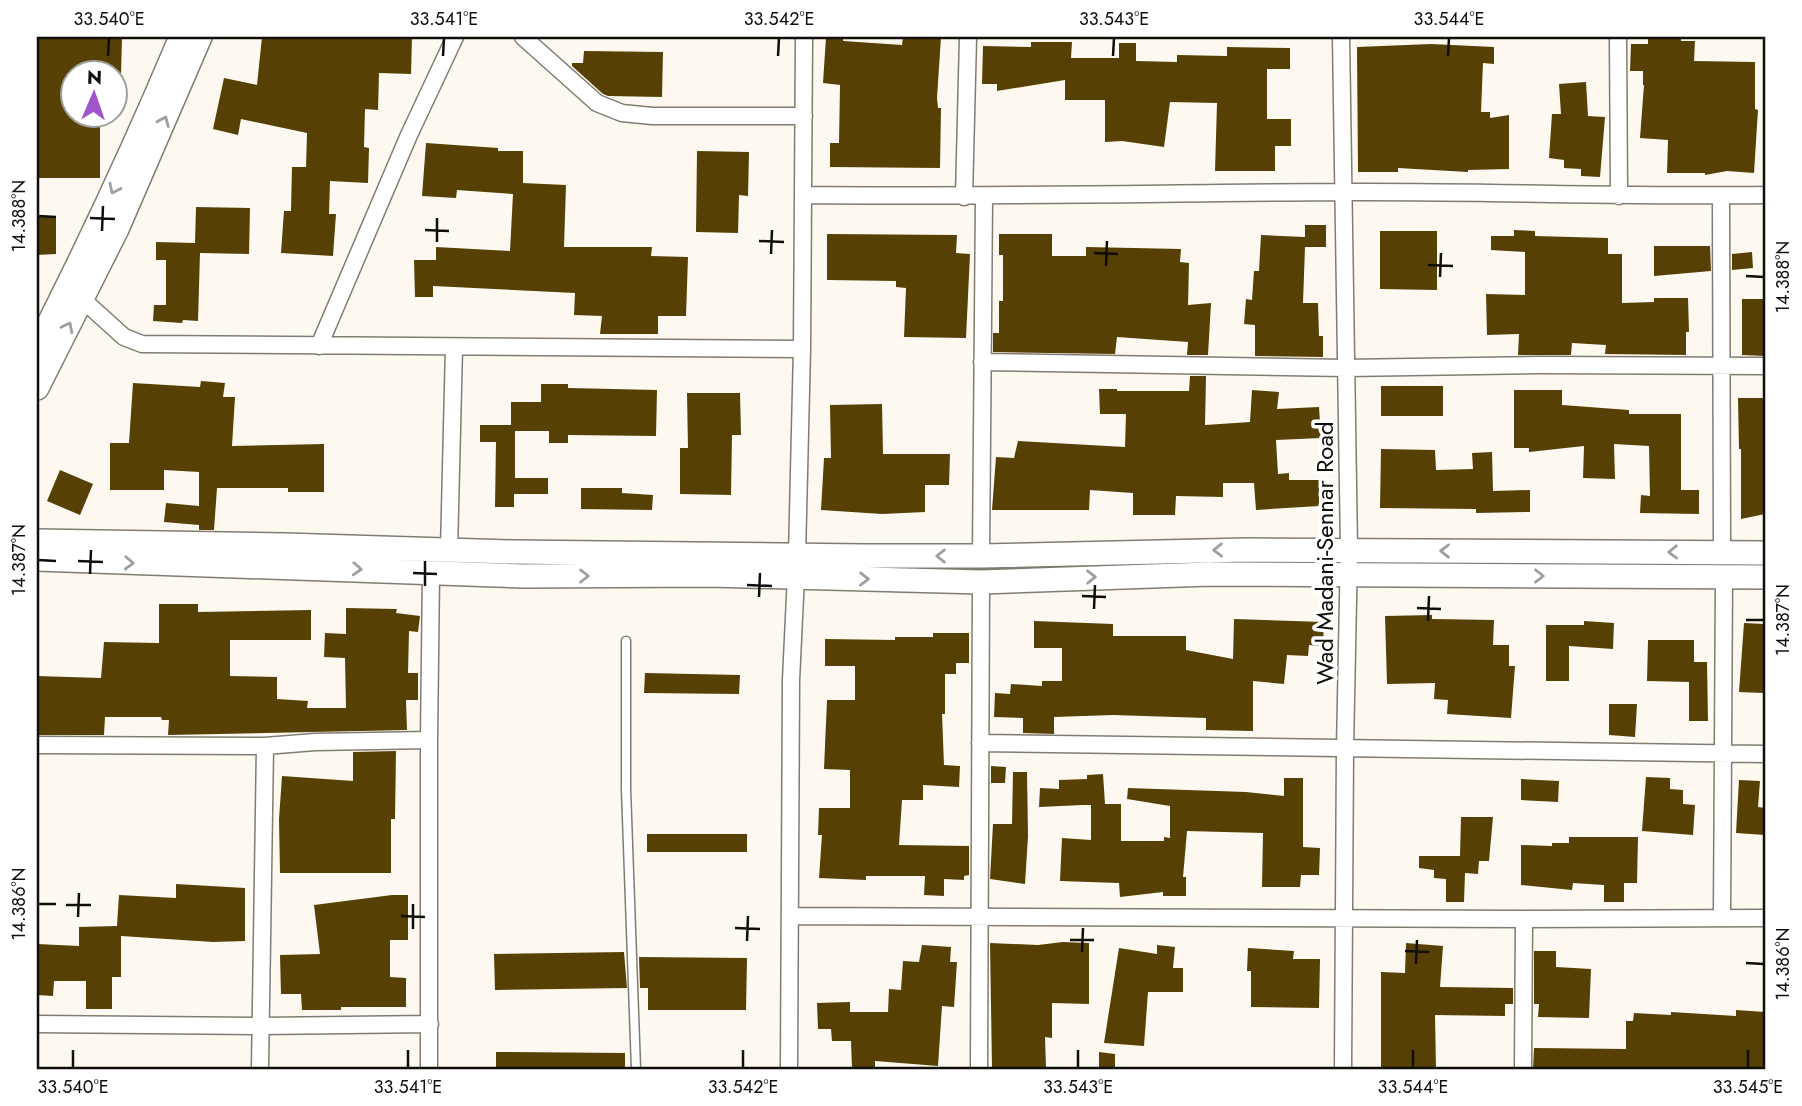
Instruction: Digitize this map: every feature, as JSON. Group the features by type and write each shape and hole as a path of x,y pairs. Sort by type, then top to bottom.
{"street":[{"path":"37,346 85,252 147,119 181,37"},
{"path":"37,388 127,206 200,37"},
{"path":"319,346 455,37"},
{"path":"523,37 597,103 622,113 652,116 804,116"},
{"path":"789,1069 791,680 802,349 804,37"},
{"path":"964,197 968,37"},
{"name":"Wad Madani-Sennar Road","path":"1341,37 1349,550 1343,1069"},
{"path":"1618,37 1619,196"},
{"path":"803,195 984,197 1343,192 1765,195"},
{"path":"1721,196 1722,551"},
{"path":"981,556 984,197"},
{"path":"82,299 124,337 142,344 802,349"},
{"path":"449,550 454,347"},
{"path":"982,362 1346,368 1765,366"},
{"path":"37,541 449,550 796,566 981,582 1210,574 1765,577"},
{"path":"37,559 535,576 710,575 796,566 981,556 1182,551 1765,552"},
{"path":"429,1069 431,573"},
{"path":"1722,917 1724,577"},
{"path":"979,1069 981,582"},
{"path":"37,745 265,746 314,742 429,740"},
{"path":"980,743 1765,754"},
{"path":"260,1069 265,746"},
{"path":"790,916 1765,918"},
{"path":"1523,1069 1524,919"},
{"path":"37,1024 430,1024"}],"lane":[{"path":"626,641 626,789 636,1069"}],"building":[{"path":"37,37 122,37 121,60 60,60 60,130 100,130 100,178 37,178"},
{"path":"262,37 412,37 411,74 379,73 378,110 365,109 364,147 369,148 368,183 330,181 329,214 336,214 333,256 281,253 284,211 291,211 292,167 306,167 307,133 241,119 238,135 213,129 224,78 257,85"},
{"path":"826,37 843,37 843,41 902,45 903,37 941,37 937,98 938,108 941,108 940,168 830,167 830,143 839,143 840,85 823,83"},
{"path":"1648,37 1681,37 1681,41 1695,41 1694,61 1755,62 1755,109 1758,110 1754,173 1667,173 1668,140 1640,138 1643,71 1630,71 1631,44 1648,44"},
{"path":"1031,42 1072,42 1071,58 1119,58 1119,43 1136,43 1136,61 1177,62 1177,55 1227,56 1227,47 1290,48 1290,69 1267,69 1267,119 1291,119 1291,146 1275,146 1275,171 1215,171 1217,103 1170,102 1164,147 1122,141 1105,142 1105,100 1065,100 1065,80 997,91 997,84 982,84 983,46 1031,47"},
{"path":"1431,44 1494,47 1494,64 1483,63 1481,112 1490,112 1490,118 1509,115 1509,169 1468,172 1398,168 1398,172 1358,172 1357,47"},
{"path":"584,51 663,52 662,97 603,94 572,66 572,63 583,63"},
{"path":"1586,82 1588,116 1605,117 1600,177 1581,176 1581,169 1564,168 1564,160 1549,158 1552,114 1561,114 1559,84"},
{"path":"426,143 523,151 523,183 566,185 564,247 652,247 651,256 688,257 686,316 658,316 658,334 600,334 602,316 574,315 575,293 433,286 433,297 415,297 414,260 436,260 436,247 510,251 513,194 457,190 456,198 422,196"},
{"path":"697,151 749,152 748,196 739,195 738,233 696,232"},
{"path":"196,207 250,208 249,254 200,253 198,321 153,321 154,305 166,305 166,260 156,260 156,242 195,243"},
{"path":"37,216 56,216 56,254 37,255"},
{"path":"1305,225 1326,225 1326,247 1305,247 1303,303 1318,303 1323,357 1255,356 1255,325 1244,324 1246,299 1252,300 1254,271 1259,271 1261,235 1305,237"},
{"path":"1514,230 1535,231 1535,236 1608,238 1608,254 1622,254 1622,303 1654,302 1654,298 1688,298 1689,332 1686,332 1686,355 1605,354 1606,345 1572,343 1571,355 1518,355 1519,334 1487,335 1486,294 1525,295 1525,252 1491,250 1491,236 1514,236"},
{"path":"1380,231 1437,231 1437,290 1380,289"},
{"path":"827,234 957,235 956,253 970,254 966,338 904,337 906,288 896,287 896,281 827,280"},
{"path":"999,234 1052,234 1052,256 1086,256 1086,247 1181,249 1180,262 1189,263 1188,305 1211,303 1208,355 1187,355 1188,342 1117,337 1115,354 993,352 993,333 999,333 999,301 1003,301 1003,255 999,255"},
{"path":"1654,246 1710,246 1711,271 1654,276"},
{"path":"1752,252 1753,268 1732,270 1732,254"},
{"path":"1742,299 1765,299 1765,356 1742,355"},
{"path":"1190,376 1206,376 1205,425 1250,422 1252,390 1279,392 1277,409 1319,407 1321,438 1276,440 1278,474 1289,473 1289,480 1319,480 1319,506 1256,510 1254,483 1223,483 1223,497 1176,496 1175,515 1133,515 1133,493 1090,490 1089,510 992,510 996,457 1014,458 1018,441 1125,447 1126,414 1100,414 1099,389 1189,391"},
{"path":"201,381 225,383 223,397 235,397 232,446 324,444 324,492 288,492 288,488 217,488 214,530 199,530 199,525 164,522 166,503 199,506 199,472 164,470 164,490 110,490 110,443 129,443 133,383 200,387"},
{"path":"541,384 568,384 568,388 657,390 656,436 568,435 568,443 549,443 549,431 515,431 515,478 548,478 548,494 514,494 514,507 495,507 496,442 480,442 480,425 511,425 511,402 541,402"},
{"path":"1381,386 1443,386 1443,416 1381,416"},
{"path":"1514,390 1562,390 1562,405 1629,410 1629,414 1681,414 1681,490 1699,490 1699,514 1640,513 1641,495 1650,496 1649,446 1614,444 1615,479 1583,478 1584,446 1529,452 1529,448 1514,448"},
{"path":"687,393 740,393 741,435 732,435 731,495 680,494 680,448 688,448"},
{"path":"1738,398 1765,398 1765,514 1741,519 1741,449"},
{"path":"882,404 883,454 950,454 949,485 925,485 925,512 882,514 821,510 824,458 831,458 830,405"},
{"path":"1381,449 1435,450 1436,470 1473,469 1472,453 1492,452 1493,491 1530,490 1530,512 1476,513 1476,509 1380,508"},
{"path":"60,470 93,484 80,515 47,501"},
{"path":"581,488 622,488 622,493 653,495 652,510 581,509"},
{"path":"159,604 198,604 198,612 311,610 311,640 230,640 230,676 277,677 277,699 308,701 307,708 346,708 345,658 324,657 325,633 346,634 346,608 397,609 396,613 420,616 418,632 409,631 408,673 418,673 418,700 406,700 407,730 168,735 169,720 162,720 161,717 105,717 104,735 37,735 37,676 101,678 104,642 159,643"},
{"path":"1432,615 1432,619 1494,620 1493,645 1509,645 1509,666 1515,666 1511,718 1447,714 1448,700 1434,699 1435,683 1387,684 1385,616"},
{"path":"1234,619 1324,622 1323,646 1309,645 1308,656 1287,655 1284,684 1253,681 1253,731 1206,730 1206,718 1113,715 1054,717 1054,734 1023,733 1023,718 994,717 995,693 1010,694 1011,684 1042,686 1042,681 1062,681 1062,648 1034,648 1034,621 1113,624 1113,636 1186,636 1186,650 1233,659"},
{"path":"1584,621 1614,623 1613,649 1569,646 1569,681 1546,681 1546,625 1584,625"},
{"path":"1744,623 1765,624 1763,693 1739,692"},
{"path":"933,633 969,633 969,663 956,663 956,674 945,674 945,714 942,714 944,765 960,766 959,787 923,785 923,800 902,800 899,845 969,846 969,875 964,876 964,880 944,879 944,896 924,895 925,876 866,876 866,880 819,878 822,835 818,835 819,808 850,808 850,770 824,769 827,700 855,700 855,666 825,666 825,639 895,640 895,637 933,637"},
{"path":"1648,640 1694,640 1694,662 1707,662 1708,721 1689,721 1689,682 1647,681"},
{"path":"645,673 740,675 739,694 644,693"},
{"path":"1609,704 1637,704 1635,737 1609,735"},
{"path":"396,751 395,819 391,819 391,873 280,873 279,819 282,776 353,781 353,752"},
{"path":"991,766 1006,767 1005,783 991,783"},
{"path":"1013,772 1027,772 1028,836 1025,884 990,879 993,824 1012,824"},
{"path":"1103,774 1105,804 1039,807 1040,788 1059,789 1059,780 1087,779 1087,775"},
{"path":"1646,777 1670,778 1670,789 1683,790 1683,804 1695,805 1693,835 1642,831"},
{"path":"1284,778 1303,778 1303,847 1320,848 1319,875 1301,875 1300,887 1262,887 1263,833 1187,831 1183,877 1186,877 1186,896 1163,896 1163,892 1120,897 1119,883 1060,881 1062,838 1091,840 1091,804 1121,804 1121,841 1164,841 1164,837 1170,838 1170,806 1127,799 1128,788 1284,796"},
{"path":"1521,779 1559,781 1558,802 1521,800"},
{"path":"1739,780 1760,781 1758,807 1765,808 1765,835 1736,833"},
{"path":"1461,817 1493,817 1489,861 1479,861 1478,874 1465,873 1464,902 1446,902 1446,879 1434,878 1434,870 1419,868 1419,856 1460,856"},
{"path":"647,834 747,834 747,852 647,852"},
{"path":"1569,837 1638,837 1637,883 1624,883 1624,902 1604,902 1604,885 1573,883 1572,890 1521,885 1521,845 1552,846 1552,843 1569,843"},
{"path":"176,884 245,888 245,941 213,942 121,936 121,977 112,977 112,1009 86,1009 86,981 54,981 53,996 37,995 37,944 79,946 79,927 117,926 119,895 176,898"},
{"path":"408,895 408,940 390,940 390,977 406,978 406,1007 302,1010 301,994 281,994 280,955 320,954 314,905"},
{"path":"990,943 1038,945 1089,943 1089,1004 1052,1003 1052,1038 1045,1037 1046,1068 992,1068"},
{"path":"1406,943 1443,946 1440,987 1513,988 1513,1004 1505,1004 1505,1016 1435,1015 1436,1069 1381,1069 1381,972 1405,973"},
{"path":"922,945 951,947 950,962 957,962 954,1007 942,1006 938,1066 875,1061 875,1069 852,1069 851,1041 832,1041 831,1029 818,1029 817,1003 850,1002 850,1012 888,1012 889,989 901,990 903,961 919,962"},
{"path":"1157,945 1175,947 1173,968 1183,968 1183,992 1148,992 1144,1046 1104,1043 1119,948 1157,954"},
{"path":"1248,948 1294,951 1293,959 1320,959 1319,1008 1251,1007 1251,971 1247,971"},
{"path":"1534,951 1556,951 1556,967 1591,969 1589,1018 1538,1017 1539,1004 1534,1004"},
{"path":"624,952 627,988 495,990 494,954"},
{"path":"639,957 747,958 746,1010 648,1010 648,988 640,988"},
{"path":"1736,1010 1765,1012 1765,1069 1533,1069 1534,1048 1626,1049 1626,1021 1633,1021 1634,1013 1736,1016"},
{"path":"496,1052 625,1053 625,1069 496,1069"},
{"path":"1099,1052 1115,1054 1115,1069 1099,1069"}]}
